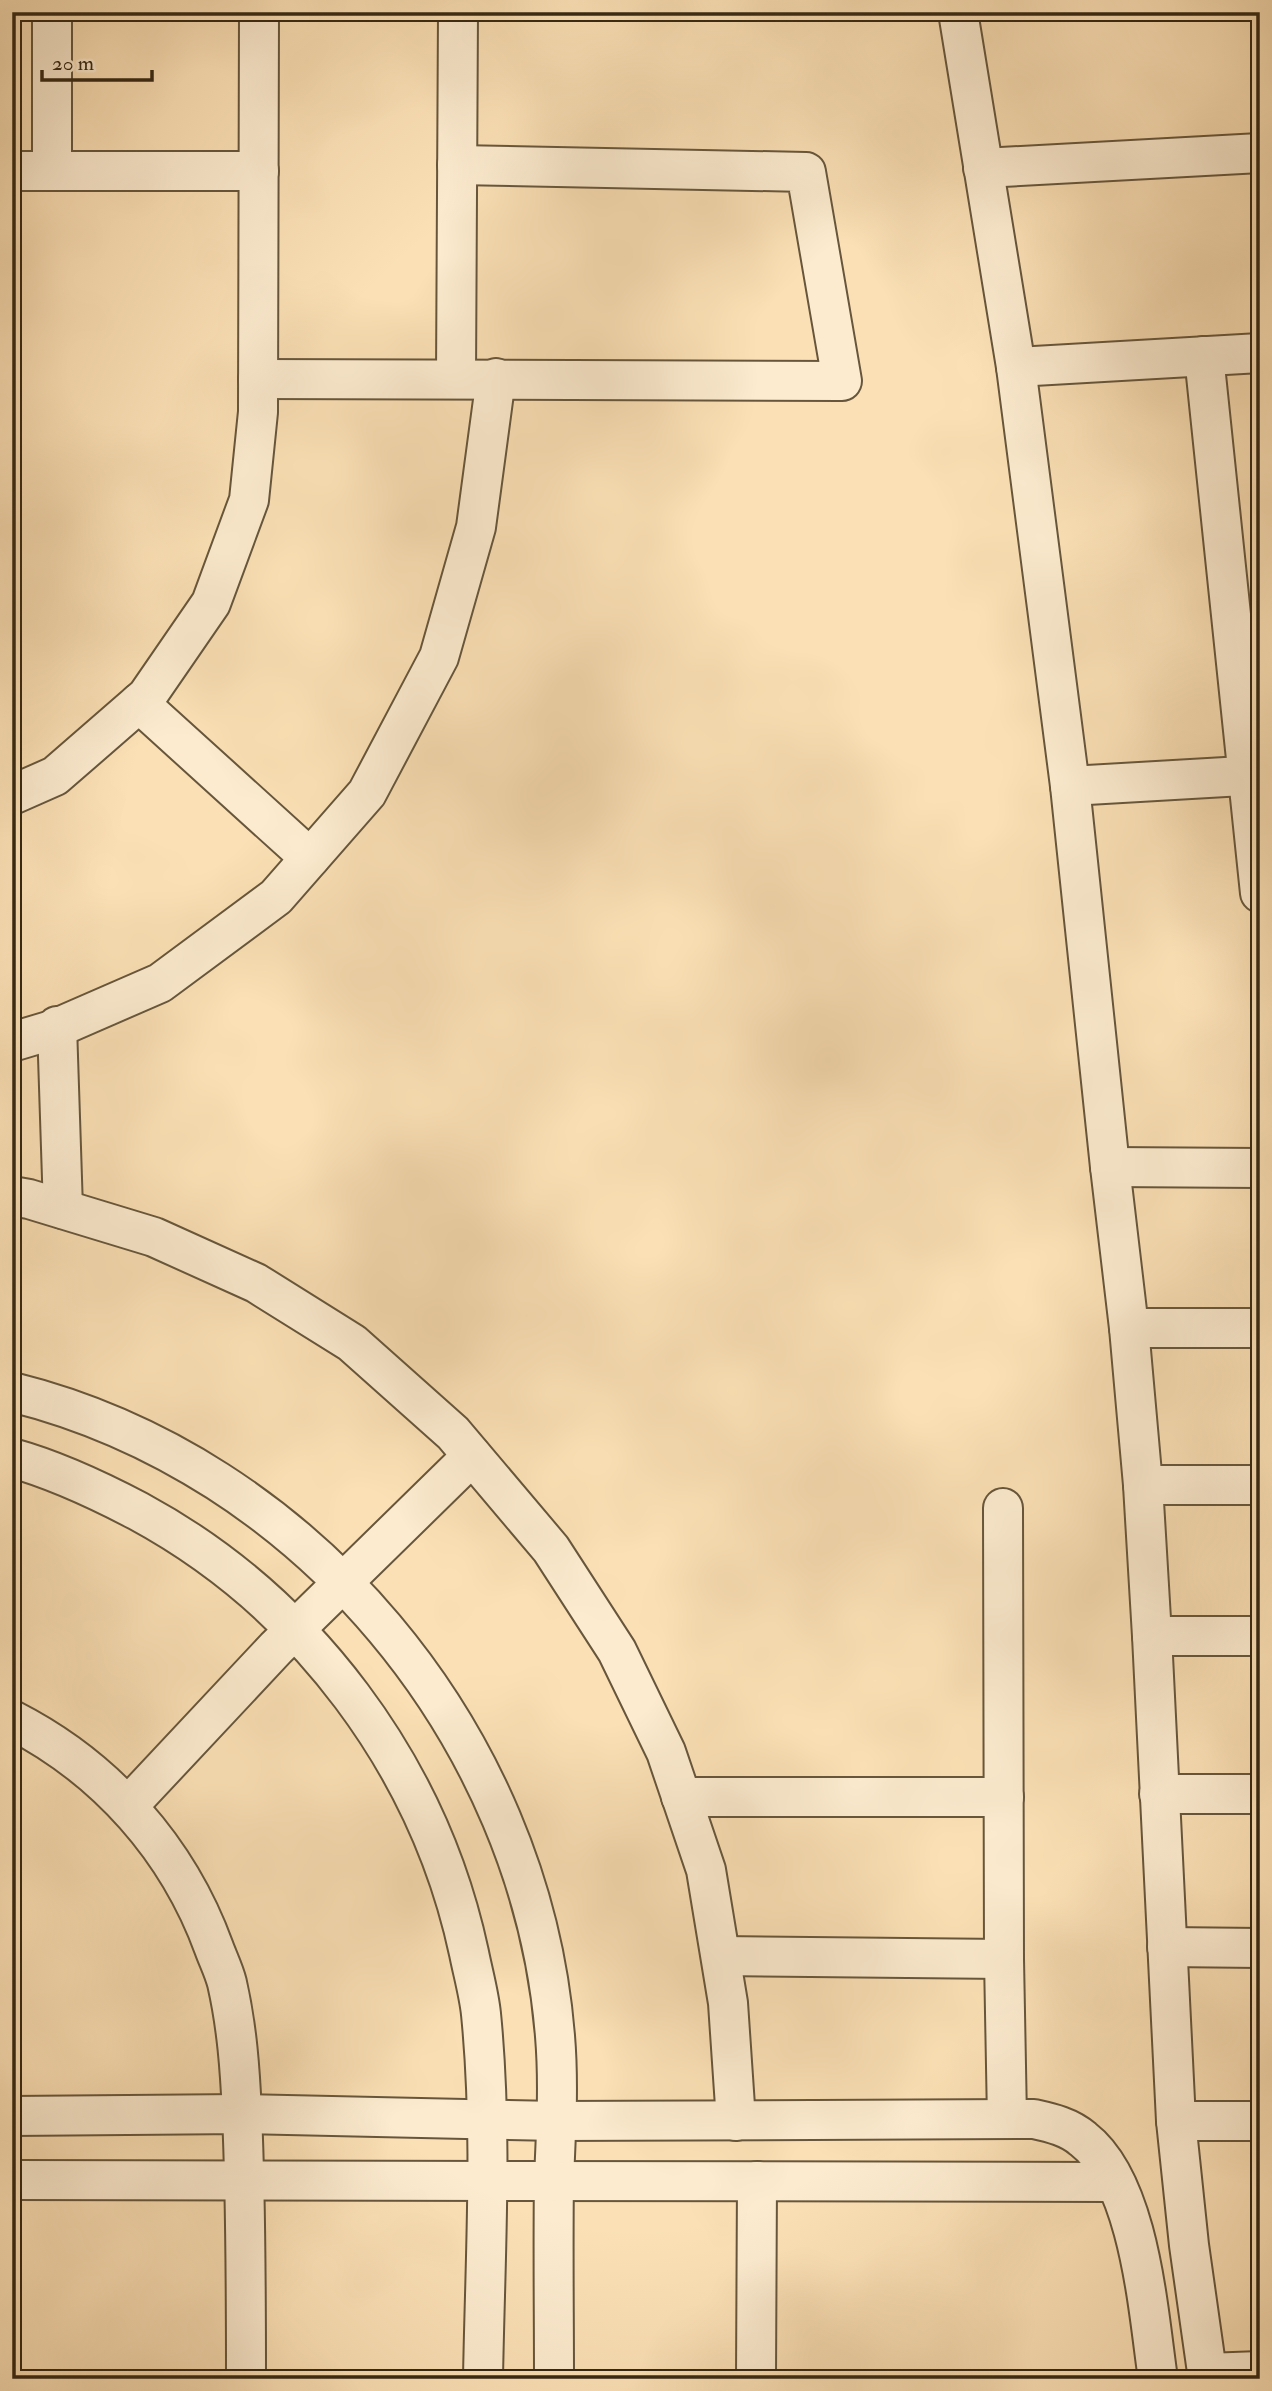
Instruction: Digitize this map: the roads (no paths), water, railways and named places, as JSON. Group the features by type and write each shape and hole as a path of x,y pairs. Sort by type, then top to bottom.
{"street":[{"path":"52,12 52,171"},
{"path":"12,795 55,776 147,696 211,603 249,500 258,412 259,12"},
{"path":"456,378 458,12"},
{"path":"958,12 1016,367 1070,786 1129,1328 1143,1485 1152,1636 1176,2121 1189,2245 1208,2376 1260,2371"},
{"path":"983,168 1260,153"},
{"path":"258,379 842,381 806,172 457,165"},
{"path":"12,171 259,170"},
{"path":"1016,367 1260,353"},
{"path":"1204,356 1254,776 1260,893"},
{"path":"12,1042 52,1030 160,983 276,897 367,793 439,657 476,527 495,378"},
{"path":"139,704 310,858"},
{"path":"1070,786 1254,776"},
{"path":"57,1026 63,1209"},
{"path":"1110,1167 1260,1168"},
{"path":"12,1196 154,1237 256,1283 352,1343 453,1433 551,1549 617,1651 666,1752 706,1870 729,2003 736,2121"},
{"path":"1129,1328 1260,1328"},
{"path":"12,1392 43,1400 126,1431 205,1472 277,1522 343,1581 400,1645 449,1715 489,1790 507,1835 520,1869 542,1951 555,2035 557,2121 554,2181 554,2379"},
{"path":"128,1806 343,1581 472,1456"},
{"path":"12,1458 101,1491 171,1529 236,1575 296,1629 365,1712 420,1805 459,1906 481,2012 487,2181 482,2379"},
{"path":"1143,1485 1260,1485"},
{"path":"1003,1508 1007,2119"},
{"path":"1152,1636 1260,1636"},
{"path":"12,1720 36,1732 85,1766 128,1806 170,1859 203,1917 226,1980 239,2047 246,2180 246,2379"},
{"path":"1158,1794 1260,1794"},
{"path":"681,1797 1004,1797"},
{"path":"1167,1947 1260,1948"},
{"path":"721,1956 1004,1959"},
{"path":"12,2116 242,2114 557,2121 1034,2119 1060,2125 1083,2138 1102,2158 1115,2182 1127,2210 1142,2266 1158,2379"},
{"path":"1176,2121 1260,2121"},
{"path":"12,2180 1115,2182"},
{"path":"756,2379 757,2181"}]}
